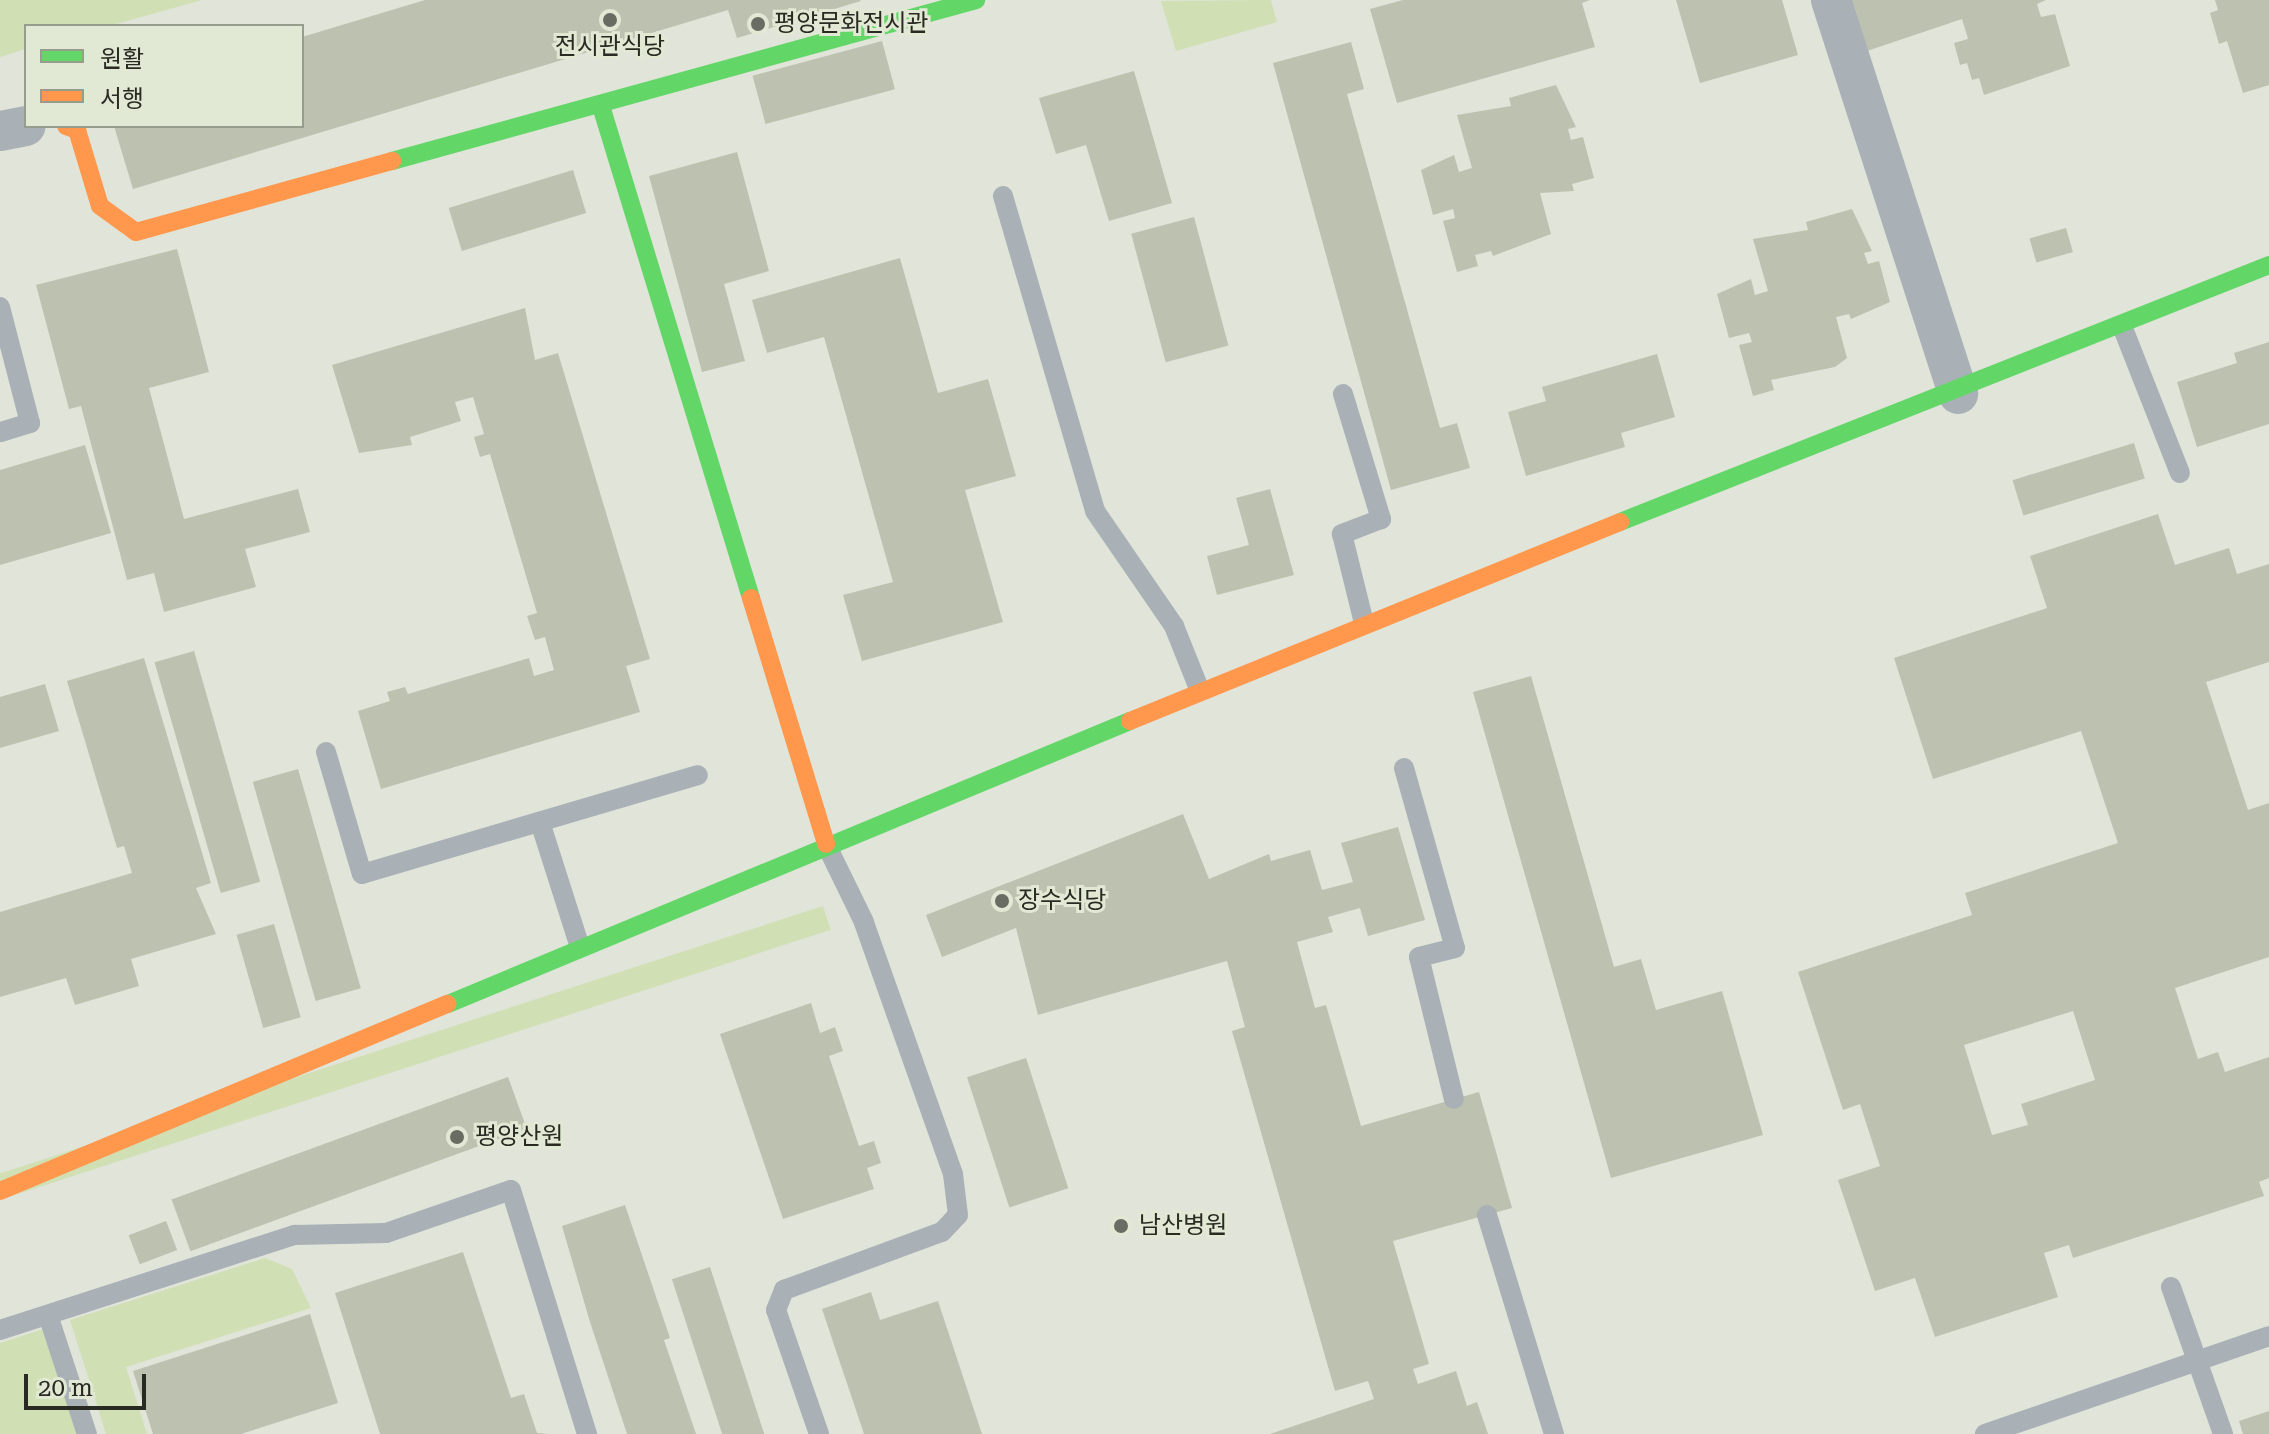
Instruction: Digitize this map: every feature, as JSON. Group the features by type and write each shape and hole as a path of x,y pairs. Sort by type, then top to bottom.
{"street":[{"path":"72,128 77,130 100,206 136,232 976,0"},
{"path":"1831,0 1958,394"},
{"path":"601,106 826,844"},
{"path":"0,131 24,126"},
{"path":"0,1191 826,844 1364,623 1958,394 2269,265"}],"lane":[{"path":"1003,196 1095,511 1174,626 1200,691"},
{"path":"0,307 30,423 0,432"},
{"path":"2122,326 2180,473"},
{"path":"1343,394 1381,519 1342,534 1364,623"},
{"path":"326,752 362,874 698,775"},
{"path":"1404,768 1455,948 1419,957 1454,1099"},
{"path":"540,822 580,947"},
{"path":"819,1434 776,1310 784,1290 942,1232 958,1215 953,1174 875,952 826,844"},
{"path":"0,1330 295,1235 386,1233 511,1190 587,1434"},
{"path":"1487,1215 1554,1434"},
{"path":"2171,1287 2223,1434"},
{"path":"48,1315 87,1434"},
{"path":"1985,1434 2269,1336"}],"green space":[{"path":"0,0 202,0 116,24 24,24 24,50 0,57"},
{"path":"1271,0 1277,22 1176,51 1161,1"},
{"path":"823,906 831,930 0,1200 0,1173"},
{"path":"265,1258 292,1269 311,1308 126,1367 147,1434 106,1434 70,1320"},
{"path":"43,1329 77,1434 0,1434 0,1343"}],"building":[{"path":"425,0 861,1 737,38 728,10 133,189 115,128 304,128 304,36"},
{"path":"1403,0 1590,0 1582,3 1595,47 1397,103 1370,9"},
{"path":"1676,0 1782,0 1798,55 1700,83"},
{"path":"1837,0 2046,0 2037,4 2041,17 2055,14 2070,66 1984,95 1979,78 1972,80 1967,63 1960,65 1954,43 1968,39 1962,19 1867,51"},
{"path":"2215,0 2269,0 2269,85 2243,93 2227,41 2219,44 2210,13 2218,10"},
{"path":"882,41 895,89 766,124 753,76"},
{"path":"1351,42 1364,89 1347,94 1440,428 1457,423 1470,468 1391,490 1273,63"},
{"path":"1134,71 1172,203 1109,221 1086,145 1056,154 1039,98"},
{"path":"1556,85 1576,127 1568,129 1571,140 1583,137 1594,178 1572,184 1574,191 1540,193 1551,234 1493,256 1491,251 1475,255 1478,266 1457,272 1443,221 1455,218 1453,209 1433,215 1421,170 1454,155 1459,172 1472,168 1457,115 1511,106 1509,98"},
{"path":"737,152 769,271 724,284 745,361 702,372 649,176"},
{"path":"573,170 586,213 462,251 449,208"},
{"path":"1852,209 1872,251 1864,253 1868,264 1879,261 1890,302 1851,319 1849,314 1836,317 1847,358 1835,367 1771,380 1774,390 1753,396 1739,345 1752,342 1749,333 1729,338 1717,294 1751,279 1755,295 1768,291 1753,239 1808,230 1806,222"},
{"path":"1194,217 1228,345 1166,362 1131,234"},
{"path":"2066,228 2073,252 2036,263 2029,238"},
{"path":"177,249 209,372 149,388 184,519 298,489 310,532 245,549 256,587 164,612 154,573 127,580 81,406 69,409 36,285"},
{"path":"900,258 938,393 988,379 1016,476 965,490 1003,622 862,661 843,595 893,582 824,337 767,353 752,300"},
{"path":"525,308 535,360 558,353 650,659 626,666 640,712 381,789 358,711 390,701 387,692 405,687 408,694 529,658 534,676 554,670 545,637 535,640 527,616 537,613 490,454 480,457 474,437 484,434 473,397 455,402 461,421 410,437 412,445 359,453 332,365"},
{"path":"2269,342 2269,424 2197,447 2177,382 2237,363 2234,353"},
{"path":"1657,354 1675,417 1621,433 1625,447 1526,476 1508,412 1546,401 1542,387"},
{"path":"2134,443 2145,478 2023,516 2013,480"},
{"path":"85,445 111,533 0,565 0,470"},
{"path":"1270,489 1294,575 1217,595 1207,556 1249,545 1236,498"},
{"path":"2158,514 2175,565 2229,548 2237,574 2269,564 2269,662 2206,682 2248,810 2269,803 2269,957 2175,988 2198,1059 2218,1052 2225,1072 2269,1057 2269,1178 2259,1182 2264,1196 2073,1258 2069,1245 2044,1253 2058,1297 1935,1337 1915,1278 1875,1291 1838,1180 1880,1166 1860,1104 1843,1110 1798,972 1972,915 1965,893 2118,843 2081,731 1933,779 1894,658 2047,608 2030,556","holes":["2073,1011 2095,1080 2021,1104 2028,1125 1992,1135 1964,1045"]},
{"path":"194,651 260,882 221,893 155,662"},
{"path":"144,658 211,883 196,888 216,934 131,959 139,986 75,1005 66,978 0,997 0,912 132,873 124,846 117,848 67,681"},
{"path":"1531,676 1614,967 1641,959 1656,1010 1722,991 1763,1135 1611,1178 1473,692"},
{"path":"45,684 59,731 0,748 0,697"},
{"path":"298,769 361,988 316,1001 253,782"},
{"path":"1183,814 1209,879 1269,854 1271,861 1310,850 1322,890 1353,882 1341,843 1398,827 1425,920 1368,936 1360,908 1328,917 1333,932 1297,942 1315,1008 1326,1005 1361,1126 1479,1092 1512,1208 1393,1241 1429,1364 1413,1369 1418,1384 1456,1371 1467,1406 1477,1402 1488,1434 1270,1434 1374,1399 1368,1381 1335,1391 1232,1031 1245,1027 1227,961 1038,1015 1016,928 942,957 926,915"},
{"path":"274,924 301,1017 263,1028 237,935"},
{"path":"811,1003 820,1033 835,1027 843,1051 829,1056 859,1146 874,1141 881,1163 867,1168 874,1189 783,1219 720,1034"},
{"path":"1026,1058 1068,1188 1009,1207 967,1077"},
{"path":"508,1077 527,1129 190,1251 172,1199"},
{"path":"625,1205 670,1338 664,1340 696,1434 627,1434 590,1322 562,1226"},
{"path":"166,1221 177,1250 140,1264 129,1235"},
{"path":"463,1252 511,1398 524,1394 537,1433 548,1434 380,1434 335,1293"},
{"path":"710,1267 764,1434 722,1434 672,1279"},
{"path":"871,1292 880,1320 938,1301 982,1434 864,1434 822,1309"},
{"path":"310,1314 338,1403 241,1434 153,1434 133,1371"},
{"path":"2269,1411 2269,1434 2243,1434 2239,1421"}],"traffic: fast":[{"path":"392,161 976,0"},
{"path":"601,106 751,598"},
{"path":"1620,522 2269,265"},
{"path":"448,1004 1130,721"}],"traffic: slow":[{"path":"72,128 77,130 100,206 136,232 392,161"},
{"path":"1130,721 1620,522"},
{"path":"751,598 826,844"},
{"path":"0,1191 448,1004"}],"place":[{"name":"전시관식당","path":"610,20"},
{"name":"평양문화전시관","path":"758,24"},
{"name":"장수식당","path":"1002,901"},
{"name":"평양산원","path":"457,1137"},
{"name":"남산병원","path":"1121,1226"}]}
